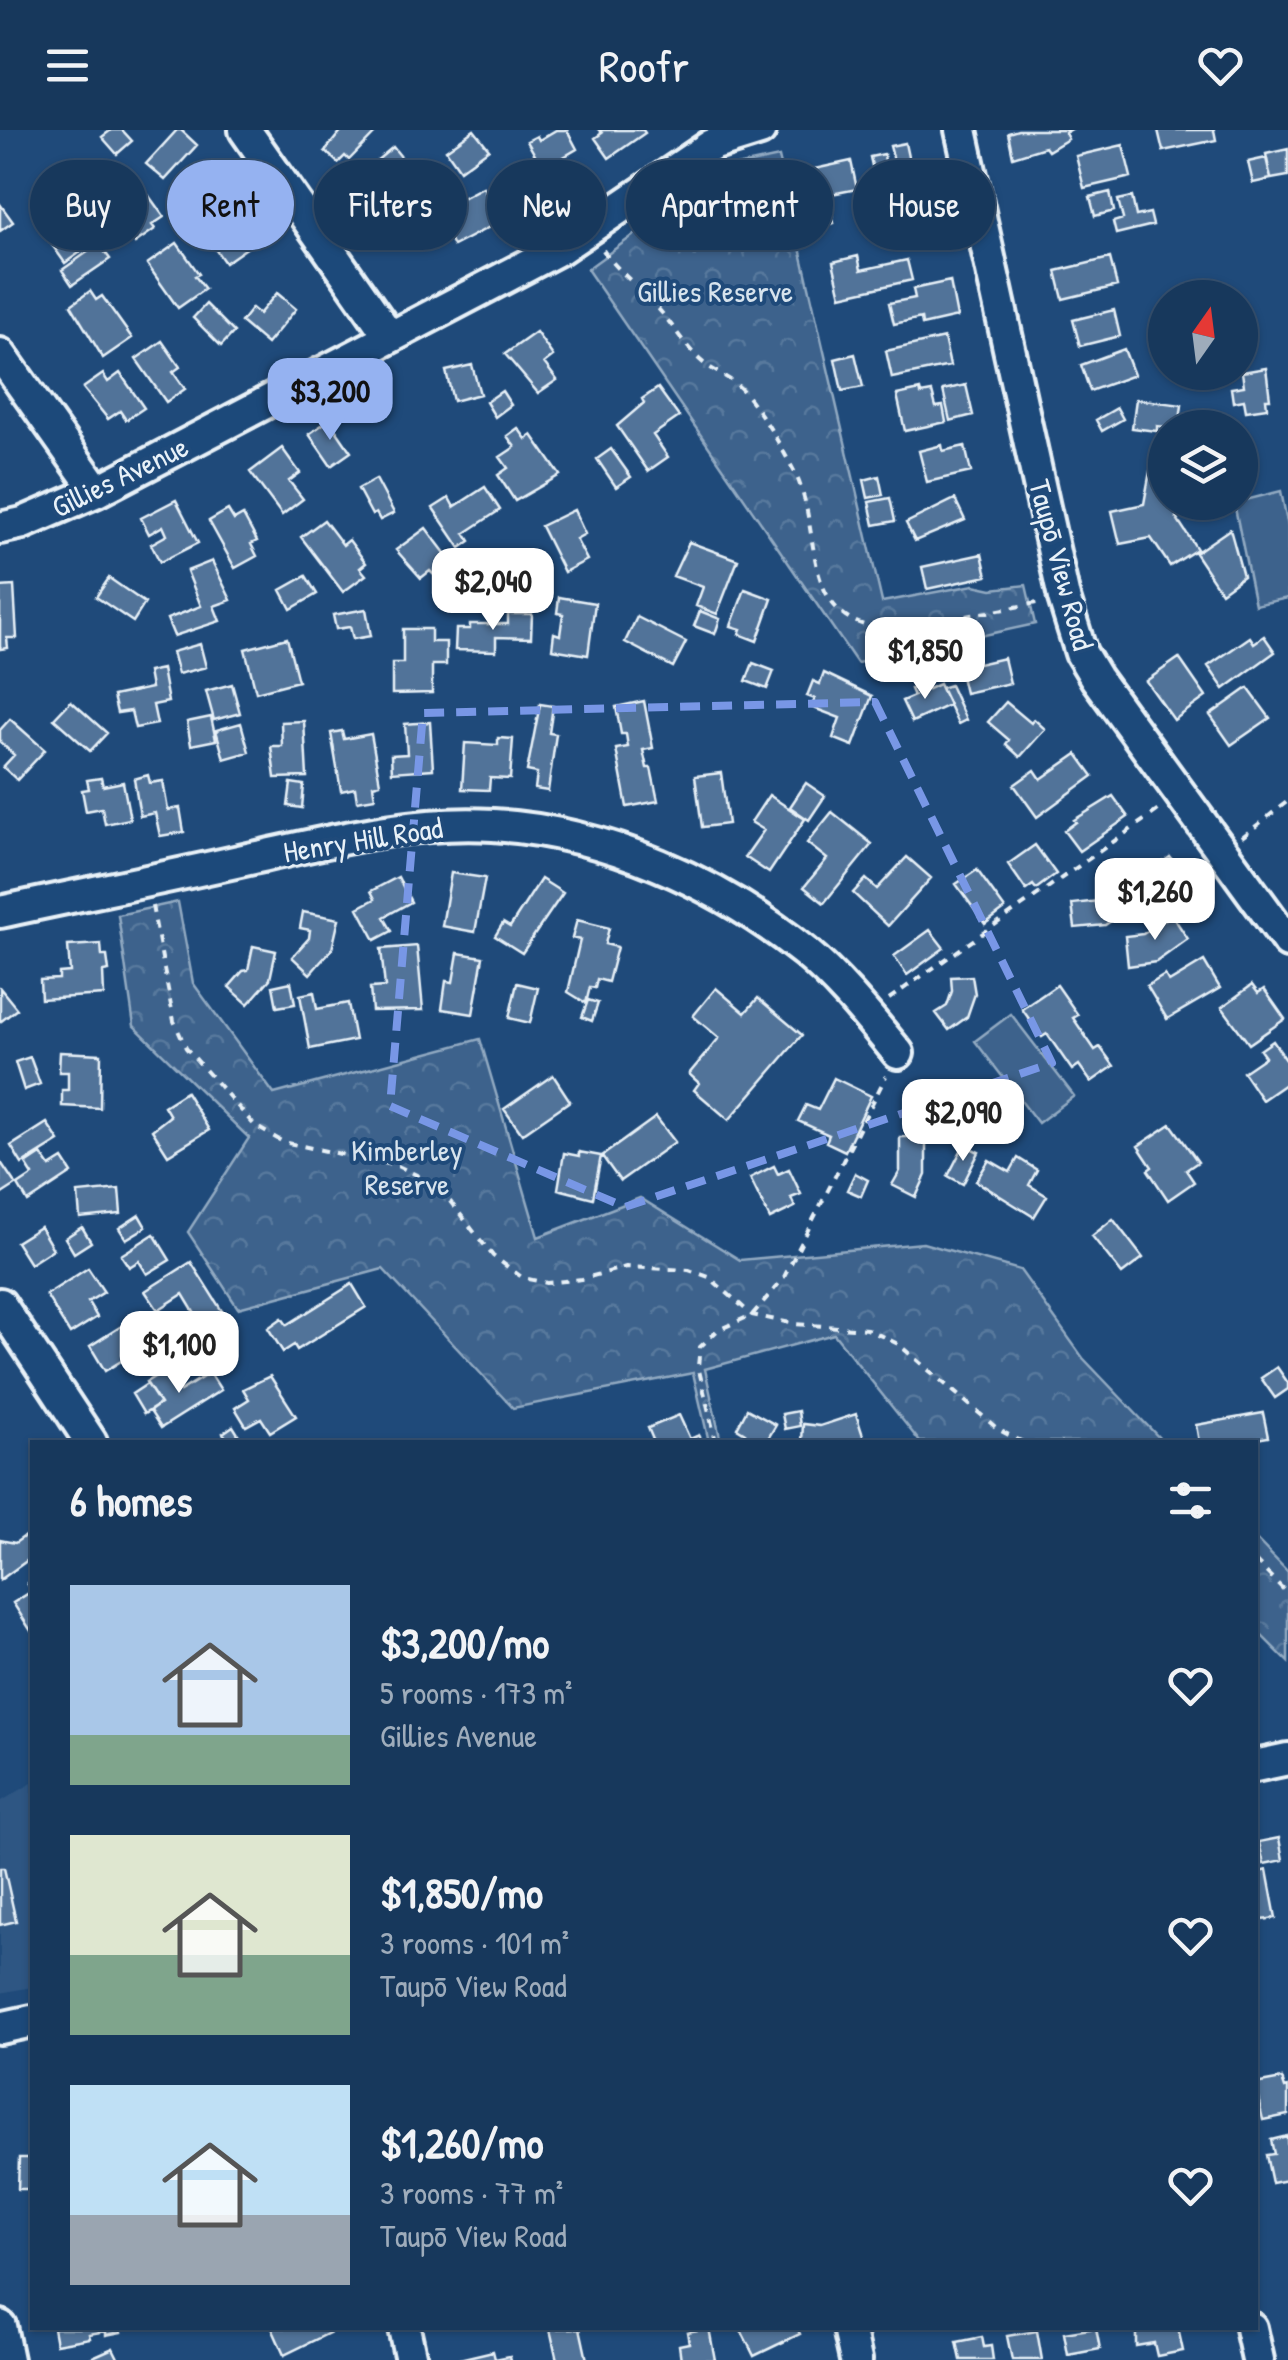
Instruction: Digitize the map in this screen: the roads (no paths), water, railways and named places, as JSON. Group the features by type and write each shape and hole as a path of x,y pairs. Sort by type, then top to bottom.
{"street":[{"path":"245,130 390,337"},
{"name":"Gillies Avenue","path":"0,528 22,523 97,491 560,250 707,138 760,130"},
{"name":"Taupō View Road","path":"960,130 1064,598 1081,653 1288,942"},
{"path":"0,354 97,491"},
{"name":"Henry Hill Road","path":"0,912 387,830 492,825 542,832 643,860 712,890 806,953 898,1052"},
{"path":"0,1304 90,1440"},
{"path":"1258,1765 1288,1759"},
{"path":"0,2028 30,2021"},
{"path":"0,2326 7,2360"},
{"path":"404,2330 410,2360"},
{"path":"849,2330 856,2360"},
{"path":"1252,2330 1258,2360"}],"park label":[{"name":"Gillies Reserve","path":"715,292"},
{"name":"Kimberley Reserve","path":"407,1168"}]}
